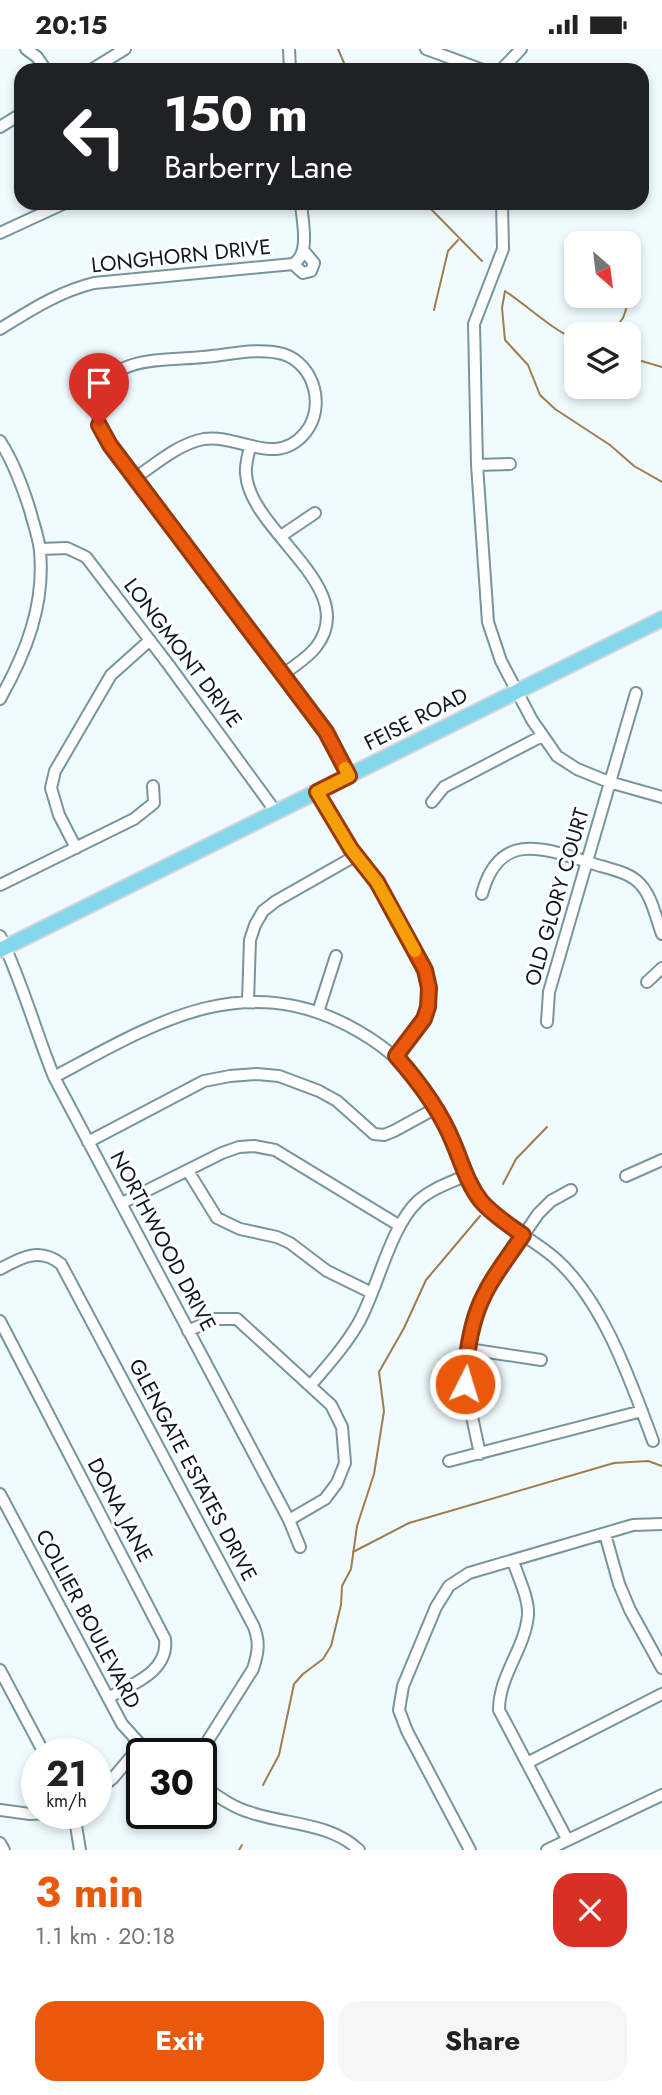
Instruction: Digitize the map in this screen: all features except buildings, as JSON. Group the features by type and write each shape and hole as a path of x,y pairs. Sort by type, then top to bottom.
{"main road":[{"name":"FEISE ROAD","path":"2,944 317,792 662,619"}],"street":[{"path":"26,49 39,63"},
{"path":"102,63 125,49"},
{"path":"426,49 464,63"},
{"path":"508,63 521,49"},
{"path":"0,233 50,210"},
{"name":"LONGHORN DRIVE","path":"0,329 45,301 70,289 94,283 293,264 300,260 304,251 301,210"},
{"path":"502,210 503,249 474,324 477,465 488,622 501,661 517,692 542,736 567,764 609,782 662,797"},
{"name":"LONGHORN DRIVE","path":"293,264 303,273 312,271 313,260 304,251"},
{"path":"135,478 183,445 215,438 266,451 284,448 297,442 306,432 316,402 304,360 281,353 255,352 142,363 113,374 99,394 96,410 99,425 110,445 326,732 349,776"},
{"path":"78,387 99,394"},
{"path":"0,441 18,475 40,549 41,581 37,611 25,650 0,699"},
{"path":"250,447 246,476 252,497 326,599 328,624 315,650 283,675"},
{"path":"477,465 510,464"},
{"path":"281,536 315,513"},
{"name":"LONGMONT DRIVE","path":"40,549 67,548 86,557 276,812"},
{"path":"76,848 51,788 55,771 111,675 150,640"},
{"name":"OLD GLORY COURT","path":"547,1022 549,992 636,693"},
{"path":"432,802 444,787 542,736"},
{"path":"0,885 134,819 151,806 155,797 153,786"},
{"path":"317,792 330,816 377,882 425,970 429,988 424,1019 396,1056"},
{"path":"482,894 490,870 506,855 521,848 550,850 631,876 638,881 647,892 662,934"},
{"path":"248,1001 250,940 263,911 357,855"},
{"name":"NORTHWOOD DRIVE","path":"2,944 54,1077 289,1520 300,1547"},
{"path":"318,1011 336,956"},
{"path":"648,982 662,968"},
{"path":"54,1077 156,1023 202,1009 248,1001 318,1011 359,1031 396,1056 419,1083 436,1108 453,1142 465,1176 489,1210 555,1258 575,1277 596,1310 622,1361 653,1441"},
{"path":"88,1142 204,1081 230,1076 279,1076 319,1091 337,1101 374,1134 384,1135 394,1131 436,1108"},
{"path":"122,1203 239,1147 254,1146 275,1150 400,1226"},
{"path":"626,1177 662,1160"},
{"path":"188,1171 217,1219 240,1229 284,1240 302,1250 327,1271 372,1293"},
{"path":"310,1386 345,1345 360,1320 400,1226 416,1203 425,1195 465,1176"},
{"path":"480,1454 465,1384 468,1349 478,1310 491,1283 538,1214 551,1201 571,1190"},
{"name":"GLENGATE ESTATES DRIVE","path":"0,1269 24,1256 40,1254 50,1256 61,1264 254,1627 259,1639 253,1669 209,1738"},
{"path":"188,1331 214,1319 237,1319 331,1405 342,1427 345,1463 337,1483 325,1499 289,1520"},
{"name":"DONA JANE","path":"0,1321 166,1639 165,1652 154,1671 108,1698"},
{"path":"468,1349 541,1360"},
{"path":"449,1461 642,1411"},
{"name":"COLLIER BOULEVARD","path":"0,1494 122,1724 135,1738"},
{"path":"470,1850 407,1731 399,1710 399,1698 436,1607 449,1586 469,1573 633,1525 662,1524"},
{"path":"605,1534 619,1584 630,1610 662,1668"},
{"path":"513,1561 528,1612 525,1630 501,1686 499,1710 567,1839"},
{"path":"0,1670 36,1738"},
{"path":"527,1763 662,1694"},
{"path":"112,1778 126,1762"},
{"path":"217,1794 246,1811 331,1832 353,1848"},
{"path":"547,1850 662,1795"},
{"path":"0,1810 21,1813"},
{"path":"77,1829 80,1850"},
{"path":"0,1843 4,1850"}],"waterway":[{"path":"338,49 344,63"},
{"path":"432,210 482,261"},
{"path":"434,310 448,251 458,240"},
{"path":"564,334 505,291 502,308 505,340 528,365 540,395 555,409 610,445 634,466 662,482"},
{"path":"620,322 626,308"},
{"path":"641,361 662,367"},
{"path":"503,1184 516,1159 547,1127"},
{"path":"263,1785 279,1755 294,1684 323,1659 331,1646 341,1605 342,1586 351,1569 357,1526 374,1474 384,1411 379,1372 404,1328 426,1280 480,1216"},
{"path":"353,1552 409,1523 614,1463 648,1461 662,1466"},
{"path":"239,1850 242,1845"}],"slow traffic":[{"path":"345,768 349,776 317,792 351,849 377,882 415,951"}],"route":[{"path":"99,425 110,445 326,732 349,776 317,792 351,849 377,882 425,970 429,988 424,1019 396,1056 436,1108 453,1142 465,1176 479,1199 489,1210 523,1235 491,1283 478,1310 466,1359 465,1384"}]}
